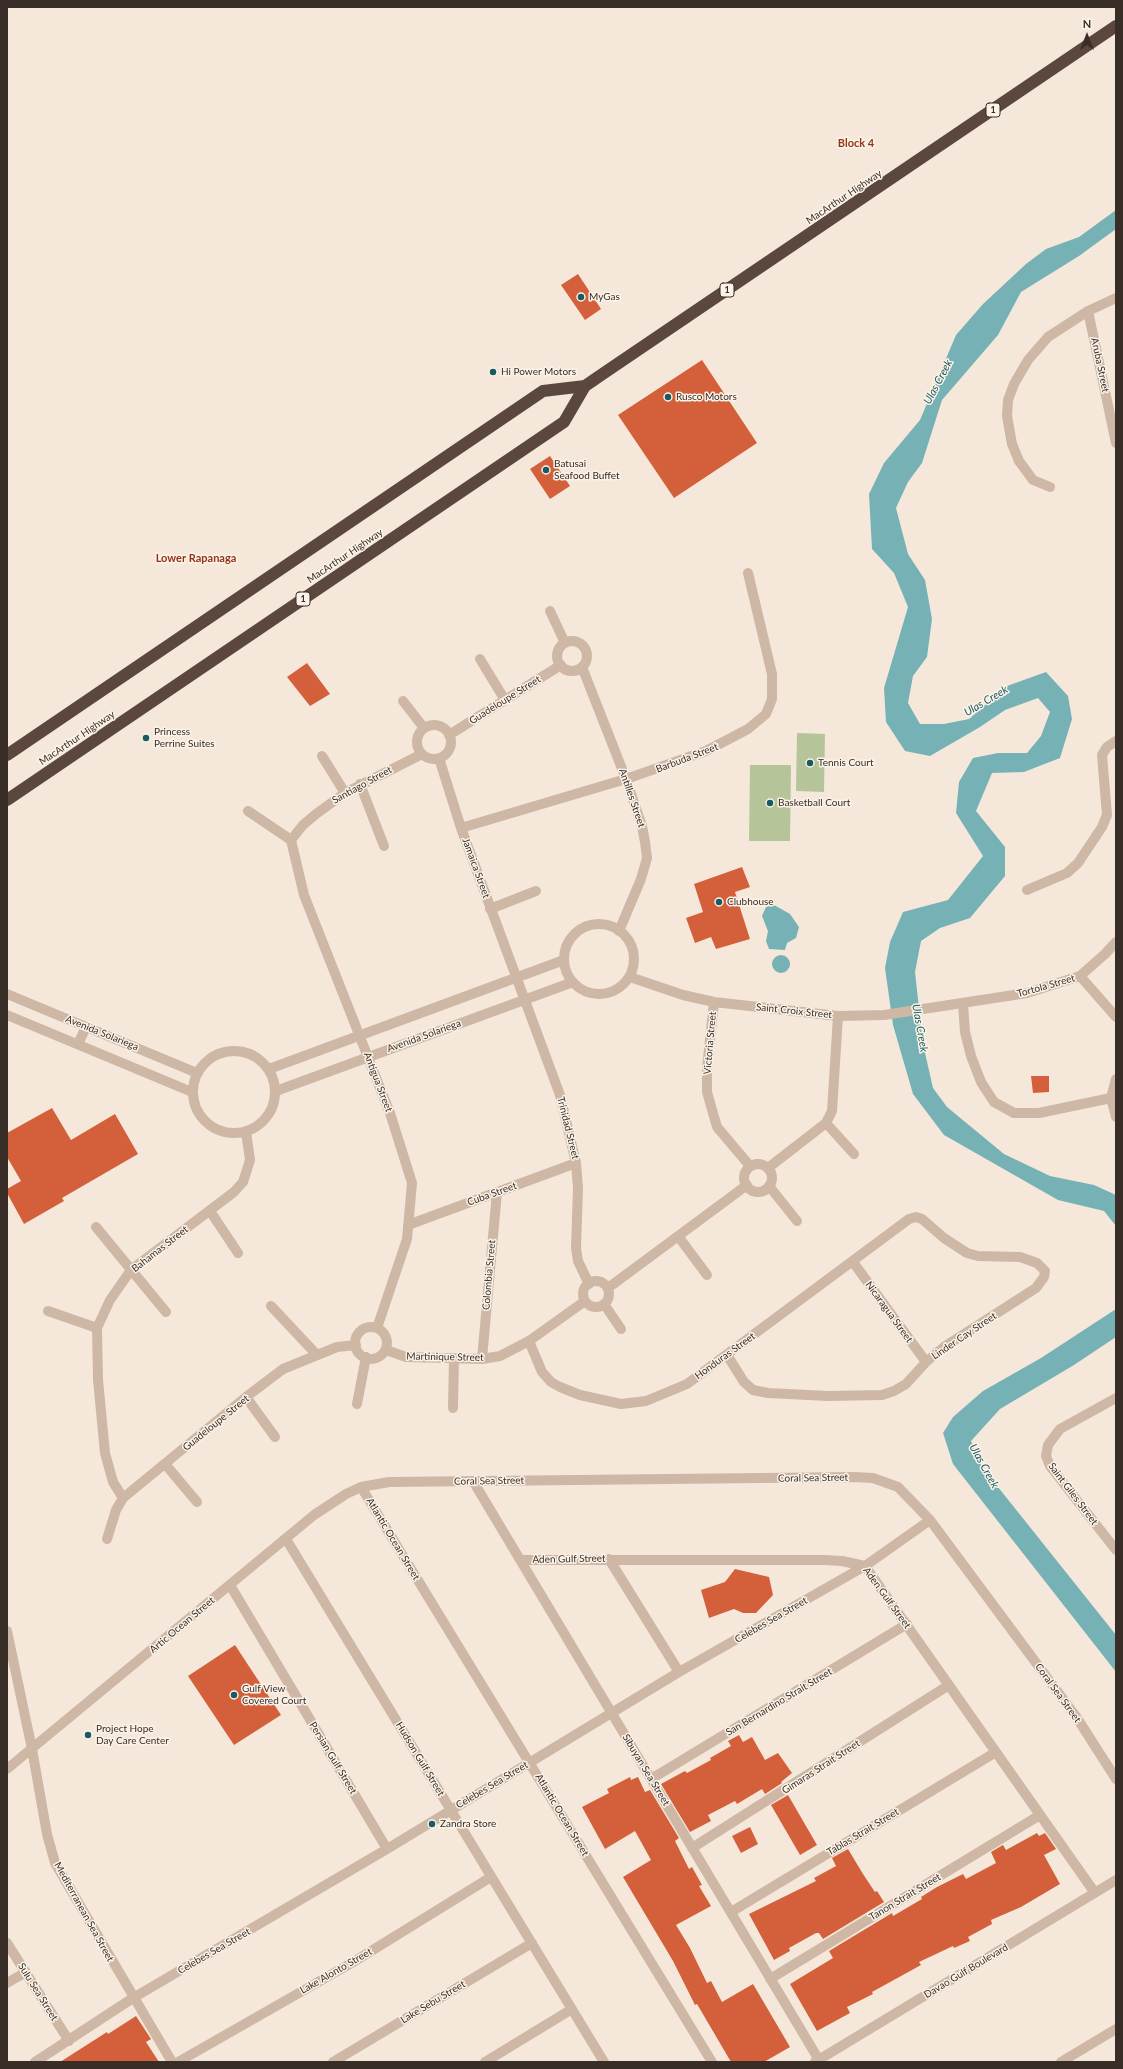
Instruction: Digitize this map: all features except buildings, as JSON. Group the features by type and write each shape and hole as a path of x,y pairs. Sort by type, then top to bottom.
{"highway":[{"name":"MacArthur Highway","path":"7,800 564,422 585,386 1116,26"},
{"name":"MacArthur Highway","path":"7,756 543,391 585,386"}],"street":[{"path":"1050,487 1033,480 1019,461 1012,444 1007,416 1008,400 1014,384 1028,360 1048,337 1088,311 1116,298"},
{"name":"Aruba Street","path":"1088,311 1116,443"},
{"name":"Barbuda Street","path":"461,828 626,780 682,761 727,742 748,729 766,714 772,699 772,674 748,573"},
{"path":"550,611 565,643"},
{"path":"576,642 585,648 587,658 582,667 573,671 569,670 558,661 559,651 565,643 576,642"},
{"path":"480,659 505,700"},
{"name":"Guadeloupe Street","path":"449,735 561,665"},
{"name":"Antilles Street","path":"582,667 626,780 642,826 647,858 642,879 620,930"},
{"path":"403,701 424,728"},
{"path":"435,725 441,727 449,735 451,741 448,752 438,758 426,758 422,754 417,743 417,738 424,728 435,725"},
{"path":"1027,890 1067,873 1078,863 1102,827 1107,815 1102,755 1107,747 1116,740"},
{"name":"Santiago Street","path":"291,840 303,825 344,793 422,754"},
{"path":"322,756 344,793"},
{"name":"Jamaica Street","path":"438,758 461,828 515,978"},
{"path":"360,784 384,846"},
{"path":"248,811 291,840"},
{"name":"Antigua Street","path":"291,840 304,895 390,1113 412,1183 407,1239 377,1328"},
{"path":"490,908 536,891"},
{"path":"599,924 620,930 632,947 634,957 634,967 630,977 623,985 613,991 603,994 587,991 573,982 567,972 564,960 566,948 571,939 583,928 599,924"},
{"name":"Tortola Street","path":"963,1004 1026,993 1080,976 1116,942"},
{"path":"268,1069 564,960"},
{"path":"1080,976 1116,1017"},
{"name":"Saint Croix Street","path":"630,977 683,995 714,1002 838,1016 884,1015 963,1004"},
{"name":"Trinidad Street","path":"515,978 560,1095 576,1163 578,1188 576,1248 578,1261 588,1284"},
{"name":"Avenida Solariega","path":"276,1090 573,982"},
{"name":"Avenida Solariega","path":"7,994 197,1072"},
{"name":"Victoria Street","path":"714,1002 707,1068 707,1092 717,1127 750,1166"},
{"path":"963,1004 965,1032 971,1056 981,1082 994,1102 1014,1113 1039,1113 1111,1098"},
{"name":"Avenida Solariega","path":"7,1015 192,1092"},
{"path":"768,1168 826,1124 832,1111 838,1016"},
{"path":"78,1044 86,1027"},
{"path":"232,1051 246,1053 259,1059 268,1069 274,1080 276,1090 271,1111 265,1120 246,1132 230,1133 214,1129 205,1122 198,1113 193,1103 192,1092 197,1072 206,1062 218,1054 232,1051"},
{"path":"1116,1079 1111,1098 1116,1117"},
{"path":"826,1124 854,1154"},
{"name":"Bahamas Street","path":"123,1498 113,1482 105,1453 98,1380 96,1328 110,1300 131,1270 210,1211 234,1192 243,1182 250,1160 246,1132"},
{"name":"Cuba Street","path":"408,1225 576,1163"},
{"path":"759,1164 768,1168 772,1177 769,1186 765,1190 755,1191 747,1185 745,1175 750,1166 759,1164"},
{"path":"608,1288 747,1185"},
{"path":"769,1186 797,1221"},
{"name":"Colombia Street","path":"482,1359 497,1192"},
{"path":"210,1211 238,1252"},
{"name":"Honduras Street","path":"529,1341 542,1372 551,1382 580,1394 621,1404 646,1401 687,1384 853,1262 903,1223 916,1217"},
{"name":"Linder Cay Street","path":"727,1355 744,1382 754,1390 768,1393 828,1396 882,1395 894,1391 906,1384 926,1362 944,1347 1036,1288 1044,1277 1044,1271 1037,1263 1020,1257 978,1256 958,1249 922,1219 916,1217"},
{"path":"96,1227 166,1312"},
{"path":"678,1236 707,1274"},
{"name":"Nicaragua Street","path":"853,1262 926,1362"},
{"path":"597,1281 608,1288 608,1296 604,1304 600,1306 592,1306 585,1301 584,1291 588,1284 597,1281"},
{"name":"Martinique Street","path":"386,1350 406,1357 482,1359 500,1356 529,1341 585,1301"},
{"path":"604,1304 621,1329"},
{"path":"271,1306 318,1354"},
{"path":"48,1311 96,1328"},
{"path":"366,1328 377,1328 382,1331 387,1340 386,1350 377,1357 366,1357 361,1354 356,1345 358,1335 366,1328"},
{"name":"Guadeloupe Street","path":"107,1539 116,1510 123,1498 246,1397 283,1369 338,1347 356,1345"},
{"path":"357,1404 366,1357"},
{"path":"453,1408 454,1359"},
{"path":"246,1397 275,1436"},
{"name":"Saint Giles Street","path":"1116,1398 1060,1429 1048,1445 1046,1456 1050,1466 1116,1550"},
{"path":"165,1464 197,1502"},
{"name":"Coral Sea Street","path":"361,1487 389,1482 873,1478 898,1487 930,1520 1077,1718 1116,1779"},
{"name":"Sibuyan Sea Street","path":"473,1481 731,1912 817,2061"},
{"name":"Artic Ocean Street","path":"7,1769 286,1538 332,1503 361,1487"},
{"name":"Atlantic Ocean Street","path":"361,1487 712,2062"},
{"name":"Celebes Sea Street","path":"35,2062 133,1998 387,1849 679,1672 865,1566 930,1520"},
{"name":"Hudson Gulf Street","path":"286,1538 604,2062"},
{"path":"609,1558 679,1672"},
{"name":"Aden Gulf Street","path":"520,1560 609,1558 825,1560 849,1562 865,1566 1095,1893"},
{"name":"Persian Gulf Street","path":"230,1585 387,1849"},
{"name":"San Bernardino Strait Street","path":"651,1779 907,1624"},
{"name":"Mediterranean Sea Street","path":"7,1631 32,1749 47,1834 55,1863 172,2062"},
{"name":"Gimaras Strait Street","path":"692,1848 949,1685"},
{"name":"Tablas Strait Street","path":"731,1912 996,1752"},
{"name":"Tanon Strait Street","path":"770,1979 1040,1815"},
{"name":"Lake Alonto Street","path":"178,2062 356,1961 491,1877"},
{"name":"Davao Gulf Boulevard","path":"817,2061 1116,1880"},
{"name":"Sulu Sea Street","path":"7,1943 69,2041"},
{"name":"Lake Sebu Street","path":"334,2062 532,1943"},
{"path":"7,1984 26,1972"},
{"path":"485,2062 572,2009"},
{"path":"1061,2062 1116,2029"}],"green space":[{"name":"Tennis Court","path":"797,733 825,734 824,792 796,791"},
{"name":"Basketball Court","path":"750,765 791,765 790,841 749,841"}],"water":[{"name":"Ulas Creek","path":"1116,210 1116,229 1079,256 1021,292 998,335 942,400 922,463 908,482 896,508 908,554 925,580 932,619 927,657 913,676 908,703 920,724 944,724 969,719 1007,686 1046,672 1068,696 1072,719 1060,758 1024,772 992,773 976,811 1005,847 1005,876 970,918 940,928 921,941 915,972 923,1044 933,1088 947,1107 1004,1154 1050,1176 1094,1185 1116,1195 1116,1226 1104,1211 1058,1200 944,1135 913,1094 893,1025 885,968 890,942 903,912 948,900 983,856 956,813 959,782 973,758 998,753 1027,753 1041,736 1050,712 1038,698 1005,710 980,727 930,756 905,751 886,722 884,688 908,607 894,573 872,549 869,494 884,463 920,420 956,335 983,304 1026,264 1046,249 1079,237"},
{"path":"774,905 790,914 799,927 796,938 787,943 785,950 769,949 766,941 768,931 762,916 766,907"},
{"path":"781,955 787,958 790,964 787,970 781,973 775,970 772,964 775,958"},
{"path":"1116,1309 1116,1337 1074,1365 1000,1409 971,1441 982,1467 1116,1635 1116,1672 953,1464 943,1433 953,1417 983,1391 1041,1358"}],"place":[{"name":"MyGas","path":"581,297"},
{"name":"Hi Power Motors","path":"493,372"},
{"name":"Rusco Motors","path":"668,397"},
{"name":"Batusai Seafood Buffet","path":"546,470"},
{"name":"Princess Perrine Suites","path":"146,738"},
{"name":"Tennis Court","path":"810,763"},
{"name":"Basketball Court","path":"770,803"},
{"name":"Clubhouse","path":"719,902"},
{"name":"Gulf View Covered Court","path":"234,1695"},
{"name":"Project Hope Day Care Center","path":"88,1735"},
{"name":"Zandra Store","path":"432,1824"}],"district":[{"name":"Block 4","path":"856,143"},
{"name":"Lower Rapanaga","path":"196,558"}]}
